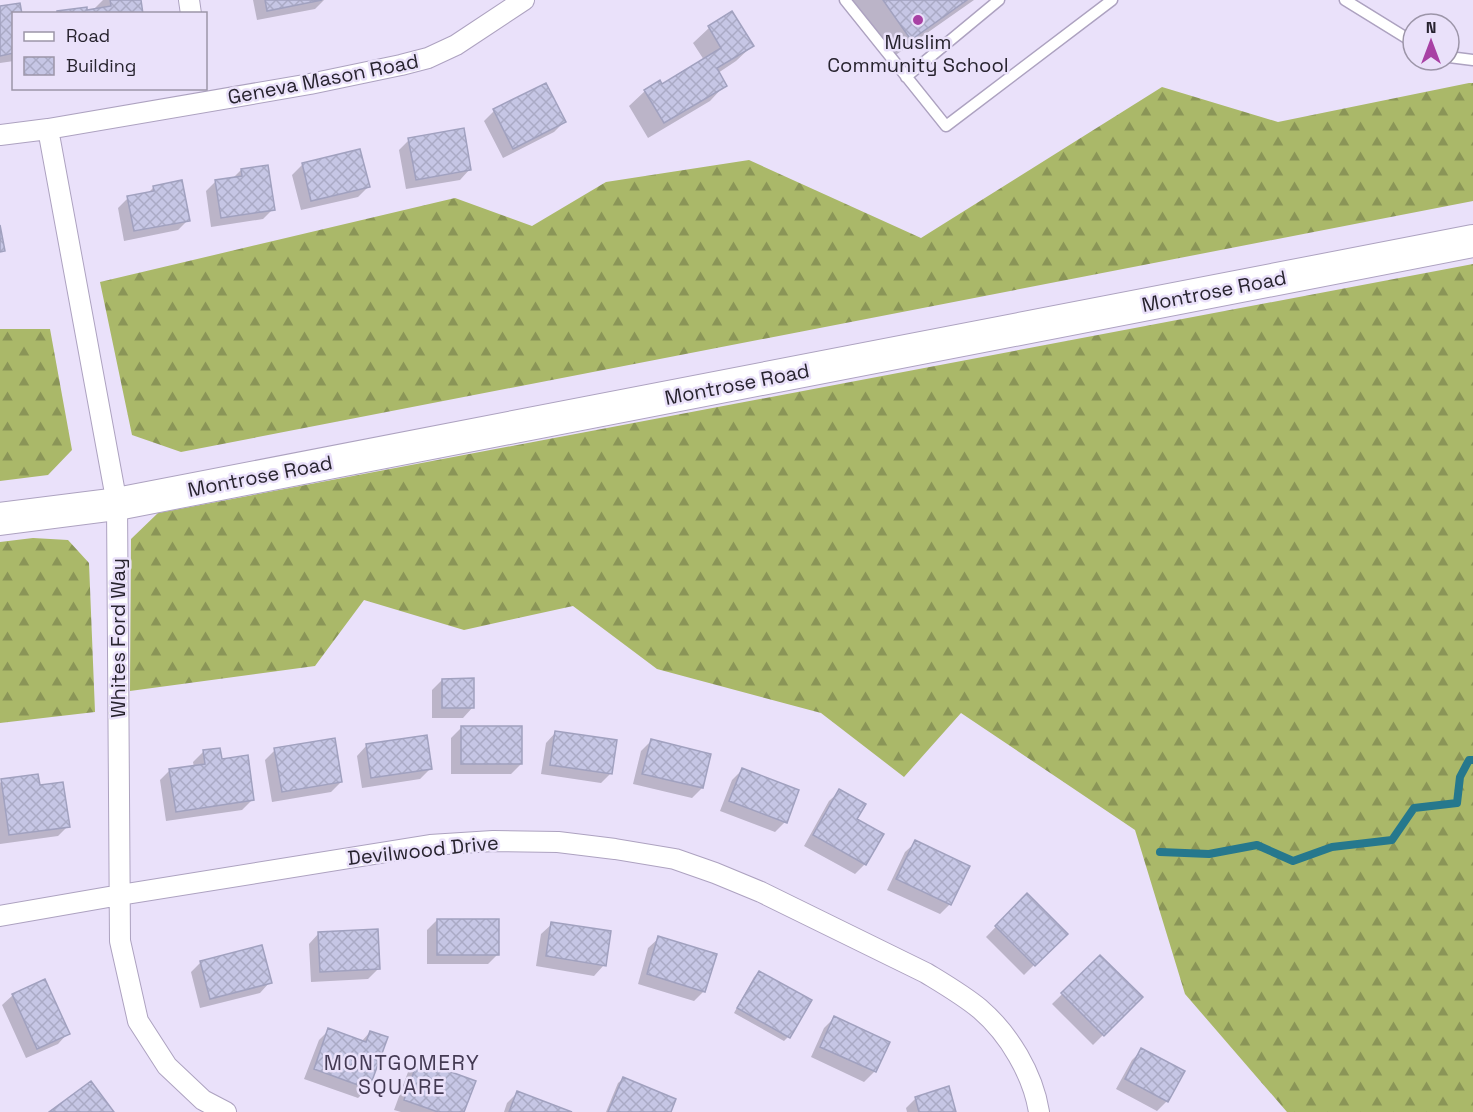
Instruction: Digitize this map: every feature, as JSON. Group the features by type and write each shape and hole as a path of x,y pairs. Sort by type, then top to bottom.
{"main road":[{"name":"Montrose Road","path":"0,519 117,504 1473,241"}],"street":[{"name":"Geneva Mason Road","path":"0,135 48,129 205,95 321,82 401,65 456,45 524,0"},
{"name":"Whites Ford Way","path":"48,129 117,504 120,941 138,1021 167,1066 203,1100 226,1112"},
{"name":"Devilwood Drive","path":"0,916 430,845 493,841 558,842 675,860 761,892 952,988 981,1010 1005,1036 1021,1059 1032,1084 1040,1112"}],"lane":[{"path":"845,0 946,126 1112,0"},
{"path":"906,77 999,0"},
{"path":"1345,0 1401,35"}],"green space":[{"path":"1473,83 1473,201 181,452 132,435 100,282 455,198 532,226 606,182 749,160 921,238 1162,87 1278,122"},
{"path":"1473,264 1473,1112 1287,1112 1185,994 1135,830 961,713 904,777 821,713 657,669 573,606 464,630 364,600 315,666 130,691 131,539 158,513"},
{"path":"0,329 50,329 72,450 48,475 0,481"},
{"path":"33,538 68,540 89,563 95,712 0,723 0,542"}],"building":[{"path":"110,0 141,0 143,12 57,12 87,7 87,10 111,6"},
{"path":"265,0 322,0 267,11"},
{"name":"Muslim Community School","path":"883,0 967,0 911,40"},
{"path":"20,3 22,12 12,12 12,53 0,56 0,6"},
{"path":"732,11 754,46 717,68 727,86 664,123 644,90 660,80 662,84 721,48 708,26"},
{"path":"546,83 566,122 513,149 493,109"},
{"path":"464,128 471,170 416,180 408,138"},
{"path":"360,149 370,187 311,201 302,163"},
{"path":"268,165 275,210 221,218 215,180 242,176 241,169"},
{"path":"182,180 190,221 134,231 127,196 154,191 153,186"},
{"path":"0,225 5,251 0,252"},
{"path":"474,678 474,708 442,708 442,679"},
{"path":"461,726 522,726 522,764 461,764"},
{"path":"555,731 617,740 612,774 550,765"},
{"path":"427,735 432,769 371,778 366,744"},
{"path":"335,738 342,782 282,792 274,748"},
{"path":"651,739 711,754 703,788 642,774"},
{"path":"220,748 222,759 248,755 254,800 176,812 169,769 205,764 203,750"},
{"path":"742,768 799,790 787,823 729,801"},
{"path":"38,774 40,785 63,782 70,827 9,835 1,779"},
{"path":"839,789 866,804 857,819 884,834 866,865 813,835"},
{"path":"915,840 970,866 951,905 896,879"},
{"path":"1027,893 1068,934 1035,966 995,926"},
{"path":"437,919 499,919 499,955 437,955"},
{"path":"551,922 611,931 606,966 546,956"},
{"path":"378,929 380,969 320,972 318,932"},
{"path":"658,936 717,954 705,992 647,974"},
{"path":"262,945 272,983 210,999 200,961"},
{"path":"1100,955 1143,997 1104,1036 1061,993"},
{"path":"759,971 812,1000 790,1038 737,1008"},
{"path":"45,979 70,1034 37,1049 12,994"},
{"path":"834,1016 890,1042 876,1072 820,1047"},
{"path":"328,1028 366,1042 370,1031 388,1037 369,1089 314,1069"},
{"path":"1141,1048 1185,1071 1168,1102 1125,1079"},
{"path":"418,1060 476,1081 464,1112 438,1112 404,1100"},
{"path":"623,1077 676,1099 671,1112 608,1112"},
{"path":"91,1081 114,1112 49,1112"},
{"path":"949,1086 956,1112 919,1112 915,1097"},
{"path":"517,1091 572,1112 509,1112"}],"waterway":[{"path":"1160,852 1209,854 1257,845 1293,861 1332,847 1392,840 1414,808 1457,803 1460,777 1469,760 1473,760"}],"place":[{"name":"Muslim Community School","path":"918,20"}],"district":[{"name":"MONTGOMERY SQUARE","path":"402,1075"}]}
